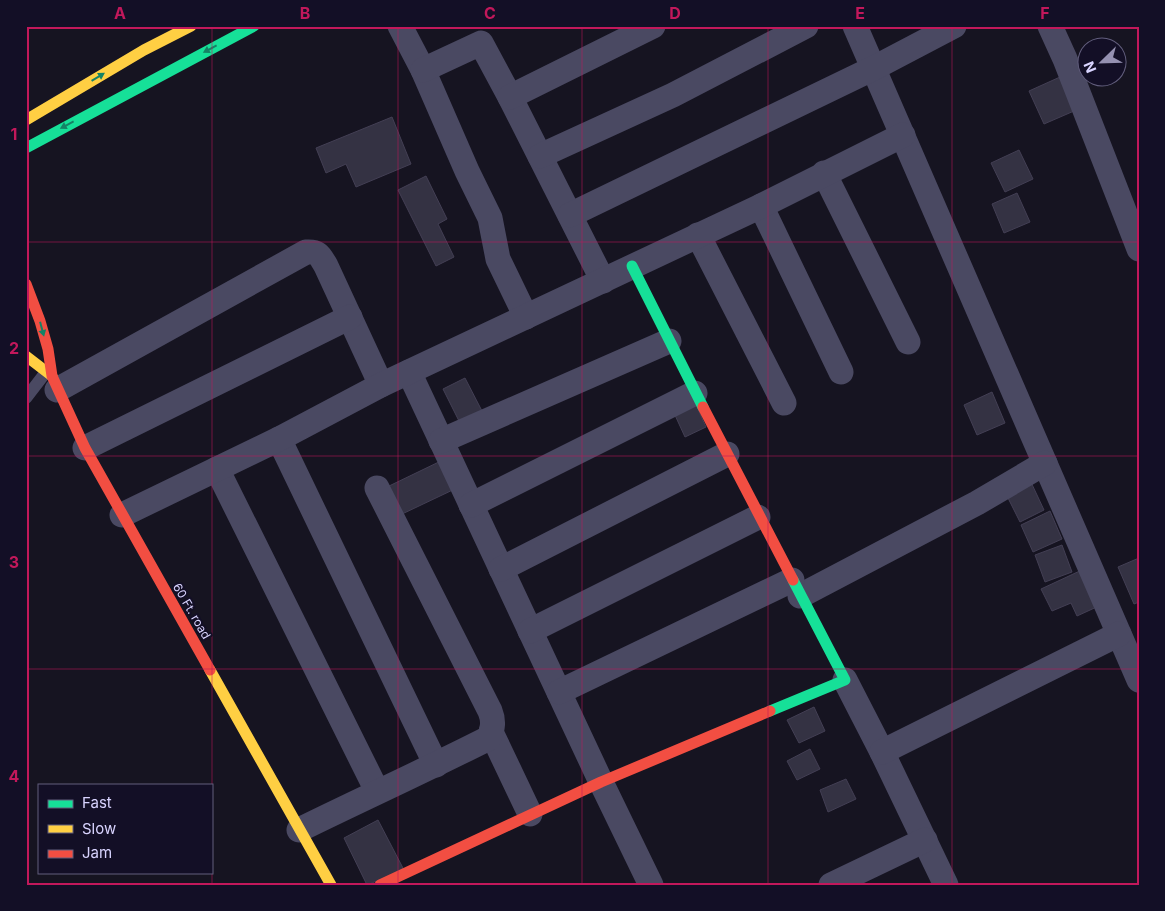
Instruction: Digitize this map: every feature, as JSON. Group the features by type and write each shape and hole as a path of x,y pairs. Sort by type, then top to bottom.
{"street":[{"path":"26,120 144,50 191,26"},
{"path":"26,148 254,26"},
{"path":"400,26 423,70 467,171 490,218 498,259 526,317"},
{"path":"510,96 653,26"},
{"path":"540,156 673,94 806,26"},
{"path":"856,26 1139,680"},
{"path":"570,215 874,68 954,26"},
{"path":"1050,26 1065,59 1139,249"},
{"path":"423,70 486,35 510,96 603,281"},
{"path":"122,515 279,439 381,385 761,206 903,135"},
{"path":"824,173 908,342"},
{"path":"761,206 841,372"},
{"path":"698,235 784,403"},
{"path":"26,284 48,349 52,379 306,252 314,251 319,255 381,385"},
{"path":"632,266 758,516 882,752 946,885"},
{"path":"85,448 350,317"},
{"path":"441,441 670,341"},
{"name":"60 Ft. road","path":"26,356 52,379 85,448 331,885"},
{"path":"409,372 651,885"},
{"path":"472,505 695,393"},
{"path":"279,439 436,765"},
{"path":"501,569 727,454"},
{"path":"559,692 796,588 977,502 1045,463"},
{"path":"217,469 377,791"},
{"path":"299,830 489,738 494,720 377,488"},
{"path":"530,631 758,516"},
{"path":"882,752 1119,634"},
{"path":"380,885 601,782 845,680"},
{"path":"491,732 530,814"},
{"path":"831,885 925,840"}],"lane":[{"path":"26,398 52,379"}],"building":[{"path":"1060,77 1074,111 1044,124 1029,91"},
{"path":"392,117 411,164 356,187 346,164 326,173 316,148"},
{"path":"1019,150 1033,179 1005,192 991,163"},
{"path":"426,176 447,219 438,224 454,257 436,266 398,190"},
{"path":"1017,193 1030,222 1004,233 992,204"},
{"path":"465,378 482,411 460,423 443,389"},
{"path":"992,392 1005,423 977,435 964,405"},
{"path":"695,403 706,427 685,437 674,413"},
{"path":"445,459 459,487 400,515 387,487"},
{"path":"1030,480 1044,510 1020,522 1005,492"},
{"path":"1050,511 1062,539 1033,552 1021,525"},
{"path":"1062,545 1072,572 1045,582 1035,555"},
{"path":"1139,558 1139,602 1134,604 1118,567"},
{"path":"1084,569 1101,605 1077,616 1071,603 1052,611 1041,589"},
{"path":"814,707 825,731 799,743 787,720"},
{"path":"810,749 820,769 797,780 787,761"},
{"path":"846,779 856,799 828,812 820,790"},
{"path":"378,820 404,870 367,885 344,838"}],"traffic: fast":[{"path":"26,148 254,26"},
{"path":"632,266 703,407"},
{"path":"770,711 845,680 793,580"}],"traffic: slow":[{"path":"26,120 144,50 191,26"},
{"path":"26,356 52,376"},
{"path":"210,670 331,885"}],"traffic: jam":[{"path":"26,284 48,349 52,376 85,448 210,670"},
{"path":"703,407 793,580"},
{"path":"380,885 601,782 770,711"}]}
